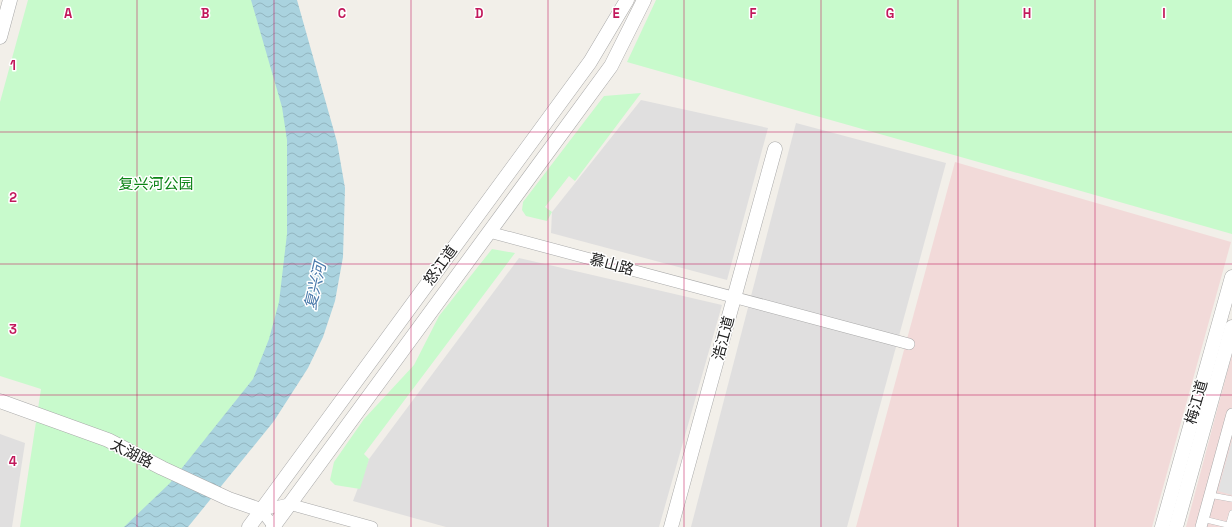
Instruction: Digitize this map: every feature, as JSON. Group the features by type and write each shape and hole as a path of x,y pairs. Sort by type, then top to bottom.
{"street":[{"path":"0,37 10,0"},
{"name":"怒江道","path":"249,527 590,62 627,0"},
{"name":"怒江道","path":"273,527 611,66 644,0"},
{"name":"浩江道","path":"671,527 776,149"},
{"name":"慕山路","path":"489,232 909,344"},
{"name":"梅江道","path":"1162,527 1232,277"},
{"name":"梅江道","path":"1176,527 1232,327"},
{"name":"太湖路","path":"0,401 108,440 162,468 229,499 261,510"},
{"path":"1202,523 1232,414"},
{"path":"273,527 261,510 289,504 372,527"}],"lane":[{"path":"1210,495 1232,499"},
{"path":"1202,523 1230,526 1232,513"}],"shaded area":[{"path":"641,100 768,128 727,280 551,233 552,212"},
{"path":"796,123 946,163 847,527 691,527"},
{"path":"955,162 1231,242 1152,527 856,527"},
{"path":"519,258 722,305 659,527 446,527 353,501 369,459"},
{"path":"1232,354 1232,527 1186,527"},
{"path":"0,434 25,443 12,527 0,527"},
{"path":"1232,440 1232,495 1218,491"}],"green space":[{"name":"复兴河公园","path":"28,0 271,0 317,179 282,347 183,527 20,527 41,389 0,376 0,102"},
{"path":"656,0 1232,0 1232,234 627,62"},
{"path":"641,93 575,181 569,176 545,207 552,212 547,221 526,216 522,210 523,202 604,96"},
{"path":"492,249 515,253 364,454 369,459 360,489 335,485 330,480 334,462 364,419 414,365 439,316"}],"water":[{"name":"复兴河","path":"251,0 297,0 337,142 345,188 343,257 335,301 323,337 308,368 274,421 188,527 124,527 170,483 253,379 269,339 279,302 287,234 287,140 282,107"}]}
